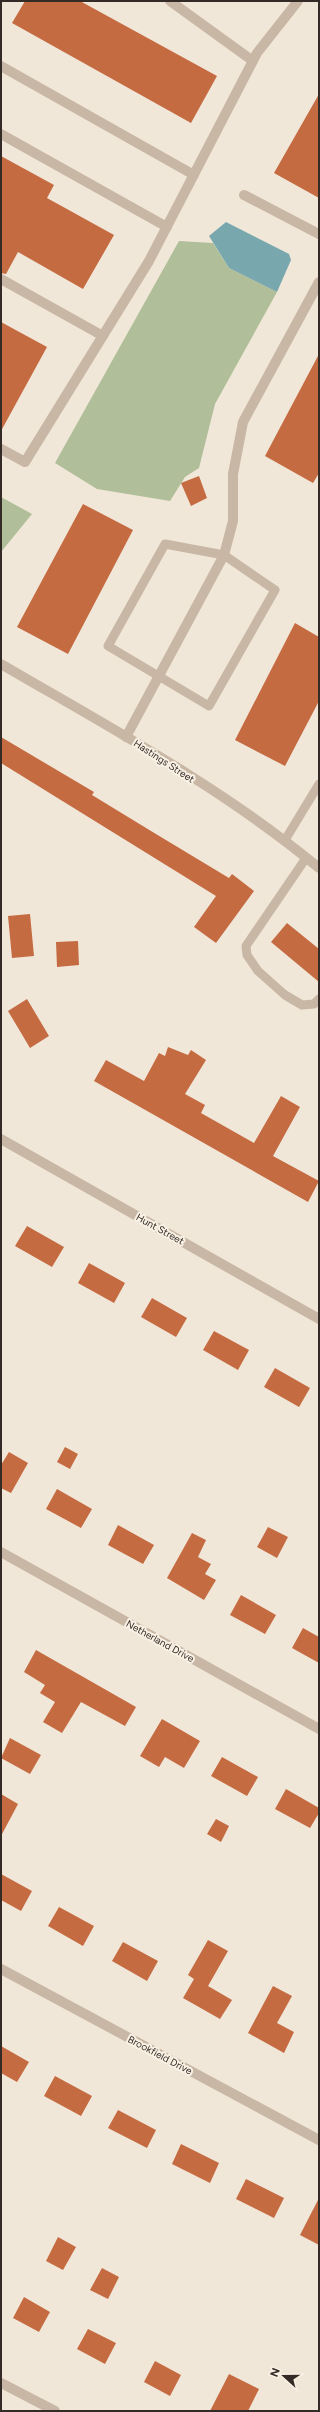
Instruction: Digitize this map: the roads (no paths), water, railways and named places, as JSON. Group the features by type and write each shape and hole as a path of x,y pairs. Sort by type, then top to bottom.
{"street":[{"path":"170,1 253,61"},
{"path":"1,450 25,462 149,261 253,61 298,1"},
{"path":"1,66 194,175"},
{"path":"1,134 166,227"},
{"path":"244,194 319,234"},
{"path":"1,280 103,336"},
{"path":"126,737 224,556 233,521 233,474 243,422 319,282"},
{"name":"Hastings Street","path":"1,664 126,737 285,840 319,868"},
{"name":"Hunt Street","path":"1,1139 319,1319"},
{"name":"Netherland Drive","path":"1,1552 319,1729"},
{"name":"Brookfield Drive","path":"1,1969 319,2140"},
{"path":"1,2383 54,2411"}],"lane":[{"path":"166,544 224,556 275,590 209,706 108,646 166,544"},
{"path":"285,840 319,784"},
{"path":"306,858 246,946 247,955 258,971 285,995 302,1005 314,1004 319,999"}],"water":[{"path":"226,222 289,254 291,260 277,292 229,268 209,236"}]}
